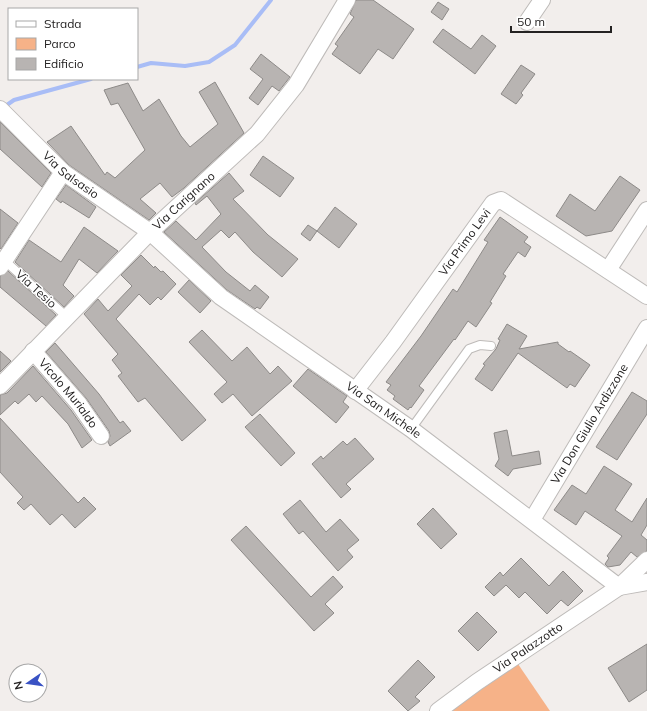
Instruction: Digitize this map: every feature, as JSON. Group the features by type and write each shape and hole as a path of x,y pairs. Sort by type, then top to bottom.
{"street":[{"name":"Via Carignano","path":"0,386 150,232 257,134 296,85 347,0"},
{"path":"527,22 542,0"},
{"name":"Via Salsasio","path":"3,112 63,172 150,232"},
{"path":"2,263 63,172"},
{"name":"Via Primo Levi","path":"355,391 393,342 493,203 501,200 608,270"},
{"path":"647,210 608,270 647,296"},
{"name":"Via San Michele","path":"150,232 221,297 411,429 619,587"},
{"name":"Via Don Giulio Ardizzone","path":"532,520 647,328"},
{"name":"Vicolo Murialdo","path":"33,351 79,404 101,436"},
{"path":"619,587 647,560"},
{"path":"619,587 647,582"},
{"name":"Via Palazzotto","path":"438,711 477,682 619,587"}],"lane":[{"name":"Via Tesio","path":"2,263 67,317"},
{"path":"411,429 469,350 480,345 491,346"}],"green space":[{"path":"518,664 550,711 450,711"}],"building":[{"path":"356,0 373,0 414,29 393,59 378,49 360,74 332,54 338,46 335,44 354,17 350,14"},
{"path":"438,2 449,9 442,20 431,12"},
{"path":"443,29 471,49 482,35 496,46 475,74 433,42"},
{"path":"261,54 290,77 279,91 272,86 258,105 249,98 263,79 250,69"},
{"path":"521,65 535,74 521,93 523,95 516,104 501,94"},
{"path":"215,82 244,133 184,188 172,197 160,183 140,199 156,213 149,220 69,165 47,142 71,126 105,175 107,172 115,178 145,150 118,103 111,105 104,90 128,83 143,111 159,99 181,136 190,147 218,124 199,92"},
{"path":"0,122 51,173 42,187 0,149"},
{"path":"263,156 294,178 280,197 250,175"},
{"path":"229,173 244,191 233,199 268,235 298,259 282,277 253,252 235,232 229,238 221,230 202,247 226,272 250,291 255,285 269,297 260,309 257,307 255,309 227,290 164,232 176,221 196,240 221,214 207,196 196,205 195,203"},
{"path":"620,176 640,190 612,231 586,236 556,216 570,194 595,211"},
{"path":"66,185 96,207 89,218 62,201 61,203 56,199"},
{"path":"335,207 357,224 339,248 317,231"},
{"path":"0,209 18,223 1,249 0,248"},
{"path":"500,217 528,237 524,242 531,247 525,257 518,252 503,274 506,276 490,302 492,303 476,327 468,321 419,386 424,390 408,410 393,399 395,396 387,390 391,385 386,382 421,336 453,289 457,292 488,242 484,240"},
{"path":"308,225 317,231 310,241 301,234"},
{"path":"84,227 118,251 97,273 79,259 63,285 74,296 64,307 15,262 29,240 61,262"},
{"path":"141,255 154,268 155,266 161,272 163,271 176,284 161,300 158,297 150,305 139,294 116,319 206,420 182,441 145,398 138,402 118,376 122,373 112,360 118,354 84,314 98,299 108,311 132,286 121,275"},
{"path":"8,271 56,315 46,326 0,287 0,276"},
{"path":"189,280 211,301 200,313 178,292"},
{"path":"507,324 527,336 519,349 558,342 558,344 569,352 570,351 590,365 575,387 570,384 567,388 518,353 492,391 475,379 485,365 483,364 496,349 500,340 498,339"},
{"path":"202,330 232,361 247,347 270,374 278,366 292,381 252,416 233,394 222,403 214,394 227,382 189,342"},
{"path":"55,343 99,394 120,423 123,421 131,431 110,446 108,442 110,436 109,431 86,398 46,352"},
{"path":"0,351 11,361 0,372"},
{"path":"33,366 71,410 92,440 82,448 68,424 42,396 36,402 29,394 18,404 15,401 0,415 0,395 7,393"},
{"path":"308,369 347,396 343,402 349,407 336,423 293,386"},
{"path":"632,392 647,401 647,414 617,460 596,447"},
{"path":"260,414 295,453 281,466 245,427"},
{"path":"0,418 78,503 84,497 96,509 75,528 62,514 50,525 31,504 24,510 17,503 23,497 0,472"},
{"path":"507,430 512,456 539,451 541,464 513,469 508,476 495,466 499,459 494,433"},
{"path":"355,438 374,459 346,484 351,489 341,498 312,464 321,456 323,459 343,441 347,445"},
{"path":"604,466 632,484 615,510 632,522 647,498 647,525 641,535 647,540 647,551 637,557 631,552 620,565 608,567 605,564 609,558 607,556 622,536 585,511 576,525 554,510 572,485 586,494"},
{"path":"300,500 326,532 340,519 359,540 347,550 353,557 338,571 303,531 299,534 283,514"},
{"path":"433,508 457,534 441,549 417,524"},
{"path":"246,526 311,597 333,576 343,587 325,604 334,613 314,631 231,540"},
{"path":"521,558 549,586 563,571 583,591 568,606 561,600 547,614 525,592 519,598 506,585 494,596 485,587 500,572 503,576"},
{"path":"477,612 497,632 478,651 458,631"},
{"path":"647,644 647,690 629,702 608,668"},
{"path":"418,660 435,677 415,697 420,701 408,711 388,691"}],"waterway":[{"path":"138,67 151,63 185,66 209,62 235,45 271,0"},
{"path":"4,107 14,100 87,80"}]}
